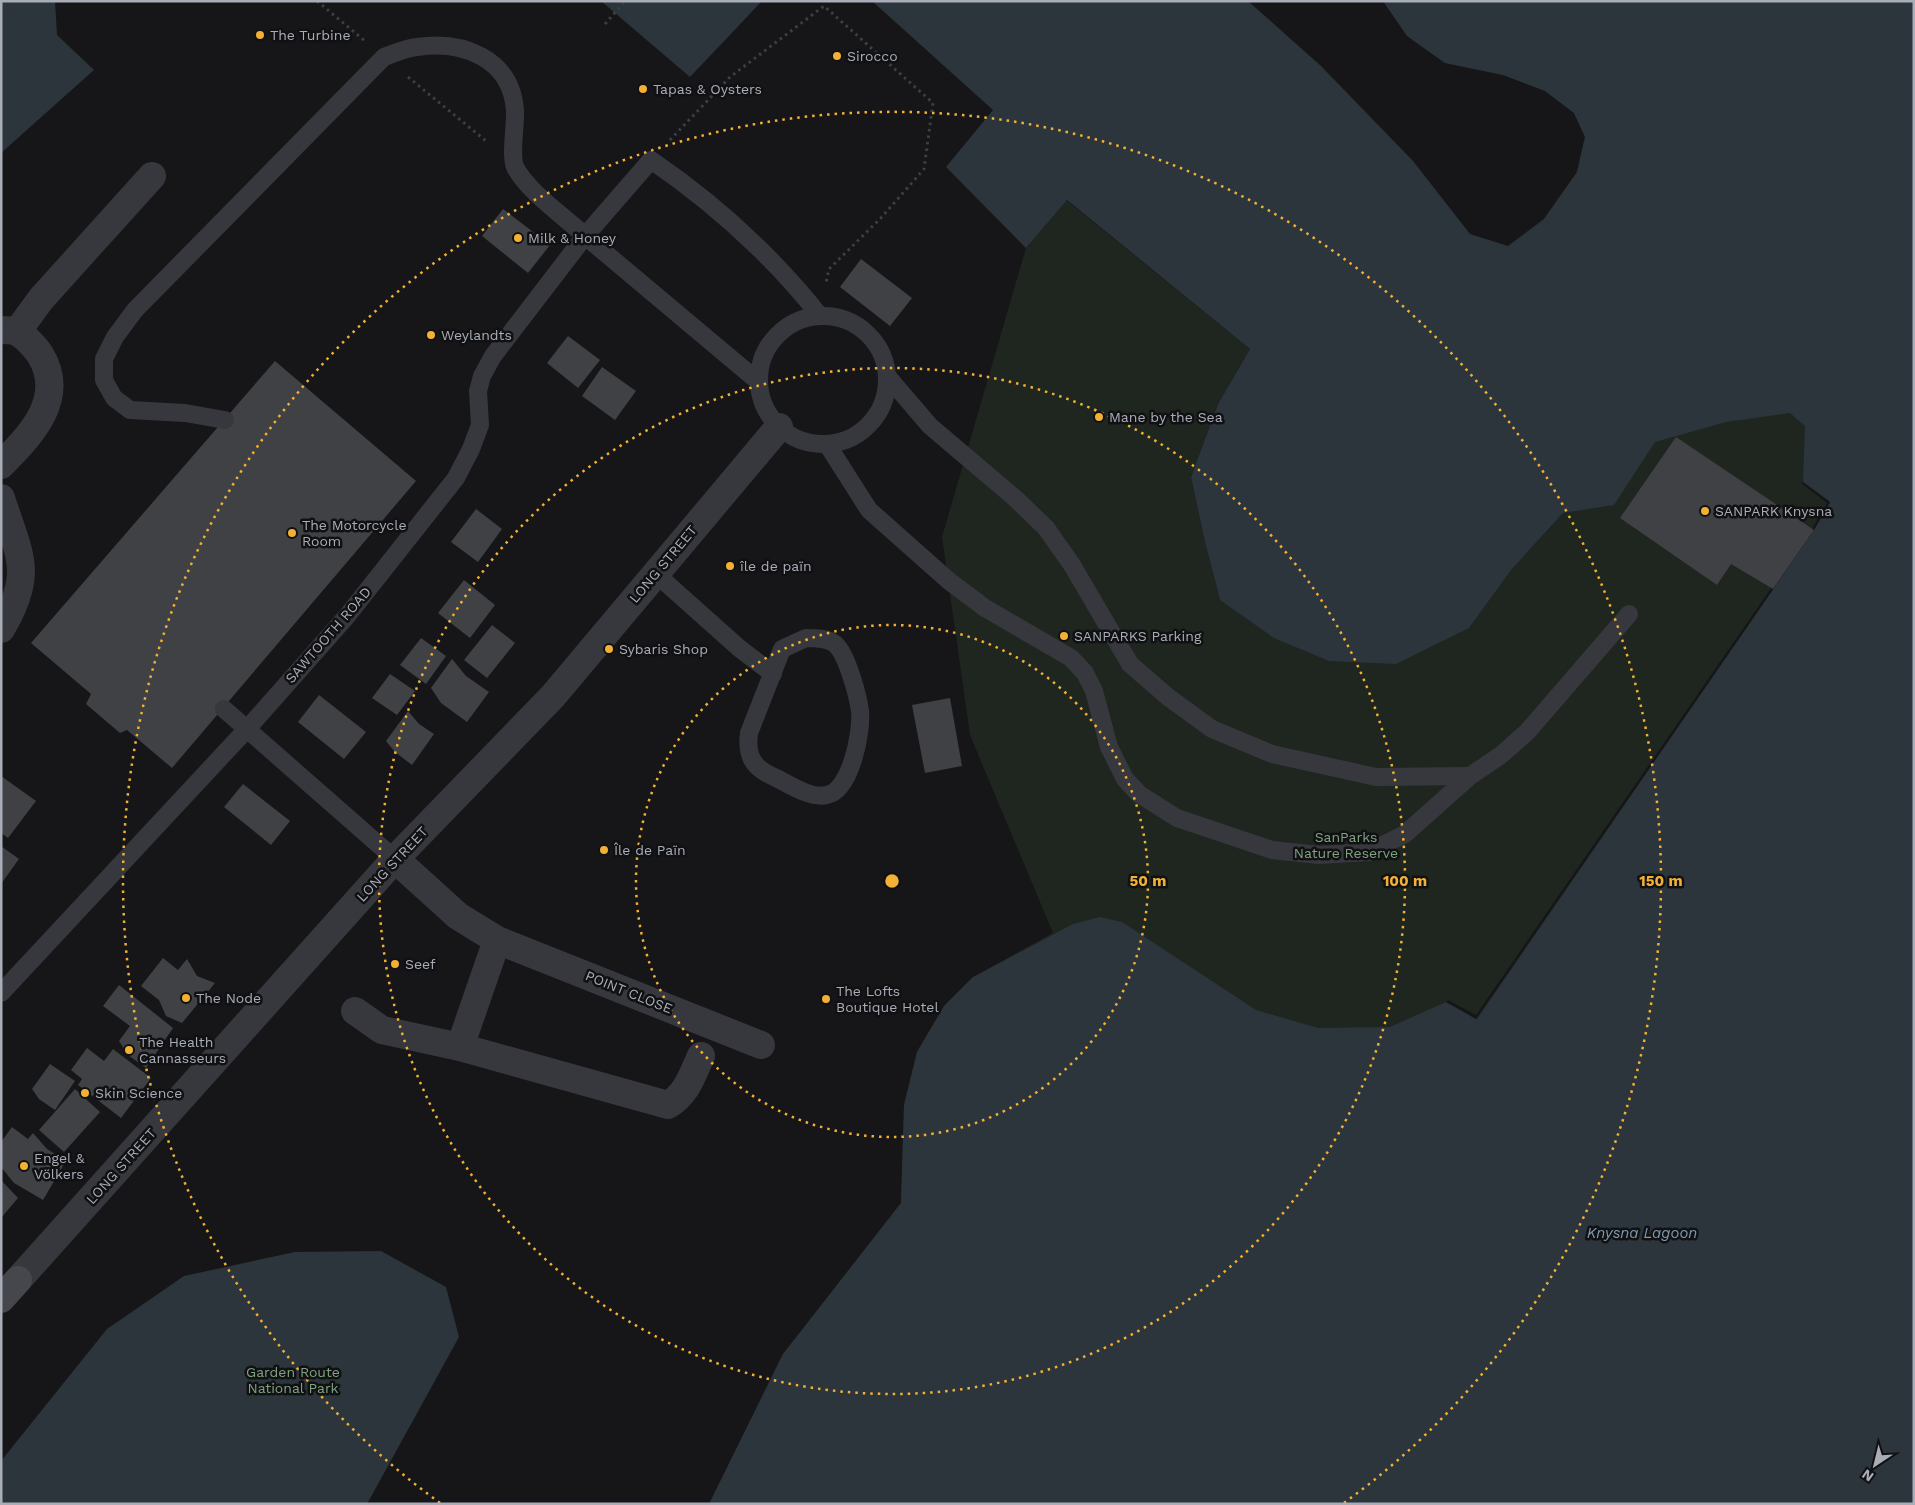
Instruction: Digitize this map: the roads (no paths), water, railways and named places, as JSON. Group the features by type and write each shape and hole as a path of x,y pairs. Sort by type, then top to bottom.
{"street":[{"path":"1,465 22,445 40,417 51,388 48,369 38,351 9,331 42,299 152,176"},
{"name":"LONG STREET","path":"10,1289 395,859 553,696 779,427"},
{"path":"1,498 21,557 20,590 12,610 1,629"},
{"name":"POINT CLOSE","path":"395,859 458,916 497,940 761,1045"},
{"path":"460,1048 497,940"},
{"path":"355,1011 382,1030 460,1048 668,1105 681,1096 686,1089 701,1056"}],"lane":[{"path":"225,420 185,413 130,410 114,398 104,380 104,359 115,337 136,310 384,57 415,47 441,44 463,48 492,62 502,72 509,87 515,109 514,164 524,181 585,236 759,382"},
{"name":"SAWTOOTH ROAD","path":"1,993 247,729 346,616 456,478 471,449 480,425 478,391 482,376 494,356 585,236 651,160 695,190 795,284 820,316"},
{"path":"820,316 840,319 859,326 874,340 884,357 888,377 886,397 877,415 868,425 847,440 827,444 810,443 793,437 779,427 768,414 762,399 759,382 761,362 774,339 784,330 801,320 820,316"},
{"path":"888,377 930,426 1016,499 1046,528 1072,566 1130,664 1168,697 1212,730 1272,754 1376,777 1470,776"},
{"path":"827,444 869,510 949,581 986,608 1071,658 1085,673 1094,691 1109,747 1125,779 1139,794 1178,818 1272,850 1319,854 1370,852 1404,834 1470,776 1501,755 1527,732 1628,614"},
{"path":"655,573 739,648 773,674"},
{"path":"806,638 818,638 834,643 842,653 860,711 860,730 858,744 844,781 836,792 816,796 762,772 750,758 747,746 750,733 773,674 782,650 806,638"},
{"path":"224,709 395,859"}],"water":[{"path":"1,1 55,1 57,35 94,70 1,153"},
{"path":"601,1 762,1 690,77"},
{"name":"Knysna Lagoon","path":"872,1 1248,1 1321,66 1413,161 1470,234 1508,246 1544,219 1577,172 1585,137 1574,113 1545,91 1503,75 1445,63 1407,36 1383,1 1914,1 1914,1504 709,1504 783,1354 901,1203 904,1105 917,1052 944,1006 973,977 1073,924 1100,917 1122,922 1256,1010 1318,1028 1390,1027 1446,1002 1477,1019 1814,530 1830,502 1803,482 1805,426 1790,413 1726,422 1655,442 1614,505 1563,513 1512,569 1469,628 1396,664 1329,661 1274,638 1220,600 1191,477 1218,404 1250,349 1067,200 1026,248 946,167 993,110"},
{"name":"Garden Route National Park","path":"381,1251 446,1287 459,1337 367,1504 1,1504 1,1461 107,1329 184,1276 295,1252"}],"place":[{"name":"The Turbine","path":"260,35"},
{"name":"Sirocco","path":"837,56"},
{"name":"Tapas & Oysters","path":"643,89"},
{"name":"Milk & Honey","path":"518,238"},
{"name":"Weylandts","path":"431,335"},
{"name":"Mane by the Sea","path":"1099,417"},
{"name":"SANPARK Knysna","path":"1705,511"},
{"name":"The Motorcycle Room","path":"292,533"},
{"name":"île de païn","path":"730,566"},
{"name":"SANPARKS Parking","path":"1064,636"},
{"name":"Sybaris Shop","path":"609,649"},
{"name":"Île de Païn","path":"604,850"},
{"name":"Seef","path":"395,964"},
{"name":"The Node","path":"186,998"},
{"name":"The Lofts Boutique Hotel","path":"826,999"},
{"name":"The Health Cannasseurs","path":"129,1050"},
{"name":"Skin Science","path":"85,1093"},
{"name":"Engel & Völkers","path":"24,1166"}],"park label":[{"name":"SanParks Nature Reserve","path":"1346,846"}]}
